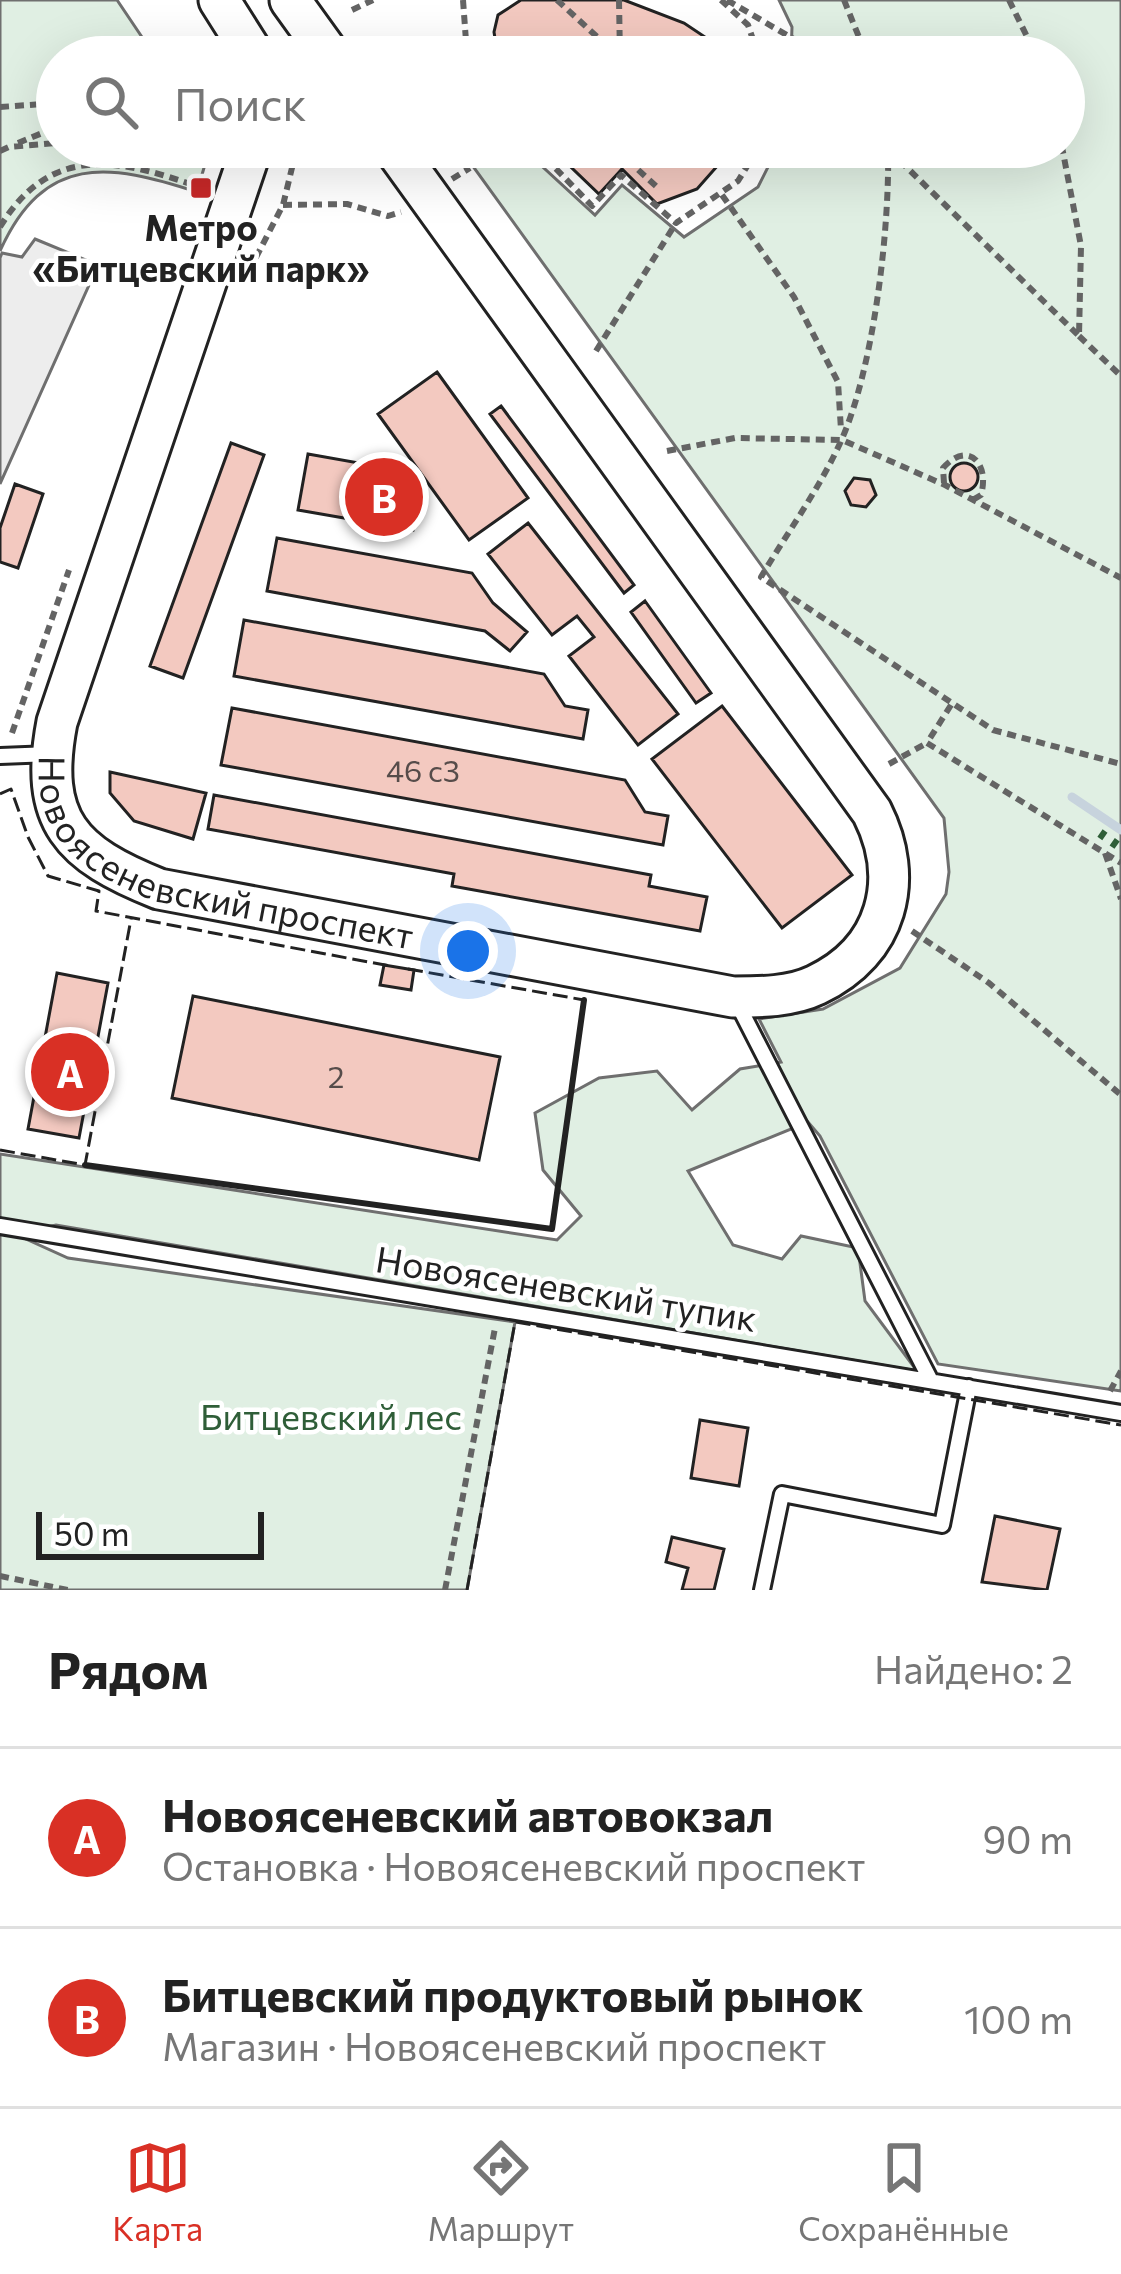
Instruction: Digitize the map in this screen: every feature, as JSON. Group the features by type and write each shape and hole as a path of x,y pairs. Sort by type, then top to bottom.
{"street":[{"path":"219,0 242,36"},
{"path":"290,0 316,36"},
{"name":"Новоясеневский проспект","path":"245,168 85,637 50,754 57,806 77,846 112,870 159,889 734,997 774,996 814,986 847,965 873,936 889,898 886,840 872,812 407,168"}],"lane":[{"path":"0,757 50,754"},
{"path":"734,997 931,1381"},
{"name":"Новоясеневский тупик","path":"0,1226 1121,1414"},
{"path":"762,1590 782,1494 942,1525 969,1387"}],"path":[{"path":"352,10 373,0"},
{"path":"463,0 466,36"},
{"path":"557,0 596,36"},
{"path":"619,0 619,36"},
{"path":"724,0 748,25 752,36"},
{"path":"724,0 788,36"},
{"path":"844,0 859,36"},
{"path":"1009,0 1027,36"},
{"path":"0,107 36,104"},
{"path":"0,152 36,136"},
{"path":"9,147 36,144"},
{"path":"0,227 22,197 70,168"},
{"path":"148,168 202,188"},
{"path":"283,205 347,204 388,216 470,168"},
{"path":"555,168 592,206 621,176 676,223"},
{"path":"636,168 658,188"},
{"path":"596,351 676,223 738,181 746,168"},
{"path":"888,168 880,267 863,367 842,440 761,578 993,730 1121,764"},
{"path":"908,168 1121,376"},
{"path":"1066,168 1081,246 1079,335"},
{"path":"722,193 794,297 838,382 842,440"},
{"path":"667,452 735,438 842,440 945,485 1121,578"},
{"path":"945,485 943,468 953,457 967,455 979,462 986,478 981,495 971,501"},
{"path":"889,764 927,743 952,705"},
{"path":"927,743 1121,863"},
{"path":"1103,849 1120,895"},
{"path":"880,919 912,931 989,983 1121,1095"},
{"path":"445,1590 499,1309"},
{"path":"0,1576 68,1590"}],"green space":[{"path":"0,0 117,0 141,36 36,36 36,168 204,168 197,192 135,175 82,174 37,196 17,219 0,251"},
{"name":"Битцевский лес","path":"779,0 1121,0 1121,1391 938,1364 820,1136 808,1122 688,1171 733,1245 782,1259 801,1236 858,1248 865,1301 917,1371 56,1225 15,1234 68,1258 515,1322 467,1590 0,1590 0,1154 557,1240 581,1216 543,1170 535,1113 599,1078 657,1071 692,1110 740,1069 781,1062 759,1019 823,1009 900,968 946,894 944,818 474,168 544,168 595,215 622,185 684,237 758,187 768,168 1085,168 1085,36 792,36"}],"shaded area":[{"path":"35,239 98,265 0,484 0,258 2,253 22,257"}],"building":[{"path":"521,0 624,0 684,23 704,36 495,36 498,15"},
{"path":"572,168 716,168 697,189 657,204 622,169 599,194"},
{"path":"437,372 528,498 469,540 378,414"},
{"path":"501,406 634,585 624,593 490,414"},
{"path":"231,443 264,455 183,678 150,666"},
{"path":"308,454 393,469 418,504 413,530 298,510"},
{"path":"964,463 974,467 978,477 974,487 964,491 954,487 950,477 954,467"},
{"path":"854,478 870,480 876,495 866,507 851,505 845,491"},
{"path":"15,484 43,494 18,568 0,562 0,528"},
{"path":"528,523 678,714 638,745 569,656 594,637 577,616 552,635 488,554"},
{"path":"277,538 472,573 493,603 527,632 510,651 485,631 267,591"},
{"path":"645,601 711,693 696,703 631,612"},
{"path":"244,620 544,674 565,706 588,710 583,739 234,676"},
{"path":"722,706 852,875 782,928 652,759"},
{"path":"232,708 625,780 645,812 668,816 663,845 221,765"},
{"path":"110,772 206,793 193,839 134,821 110,793"},
{"path":"214,795 651,875 649,886 707,897 700,931 452,886 454,874 208,829"},
{"path":"384,965 414,970 411,990 380,985"},
{"path":"57,973 108,983 79,1138 28,1129"},
{"path":"193,996 500,1057 479,1160 172,1098"},
{"path":"700,1420 748,1428 739,1486 691,1478"},
{"path":"995,1516 1060,1529 1047,1590 982,1582"},
{"path":"672,1537 724,1549 714,1590 682,1590 688,1568 666,1562"}],"waterway":[{"path":"1072,797 1121,830"}],"hedge":[{"path":"1100,833 1121,848"}],"fence":[{"path":"0,794 11,789 48,876 99,891 96,911 390,966"},
{"path":"0,1150 85,1165 131,919"},
{"path":"408,969 584,1000"},
{"path":"467,1590 515,1322 1121,1425"}],"wall":[{"path":"85,1165 552,1229 584,1000"}],"place":[{"name":"Метро «Битцевский парк»","path":"201,188"},
{"name":"Битцевский продуктовый рынок","path":"384,497"},
{"name":"Новоясеневский автовокзал","path":"70,1072"}]}
